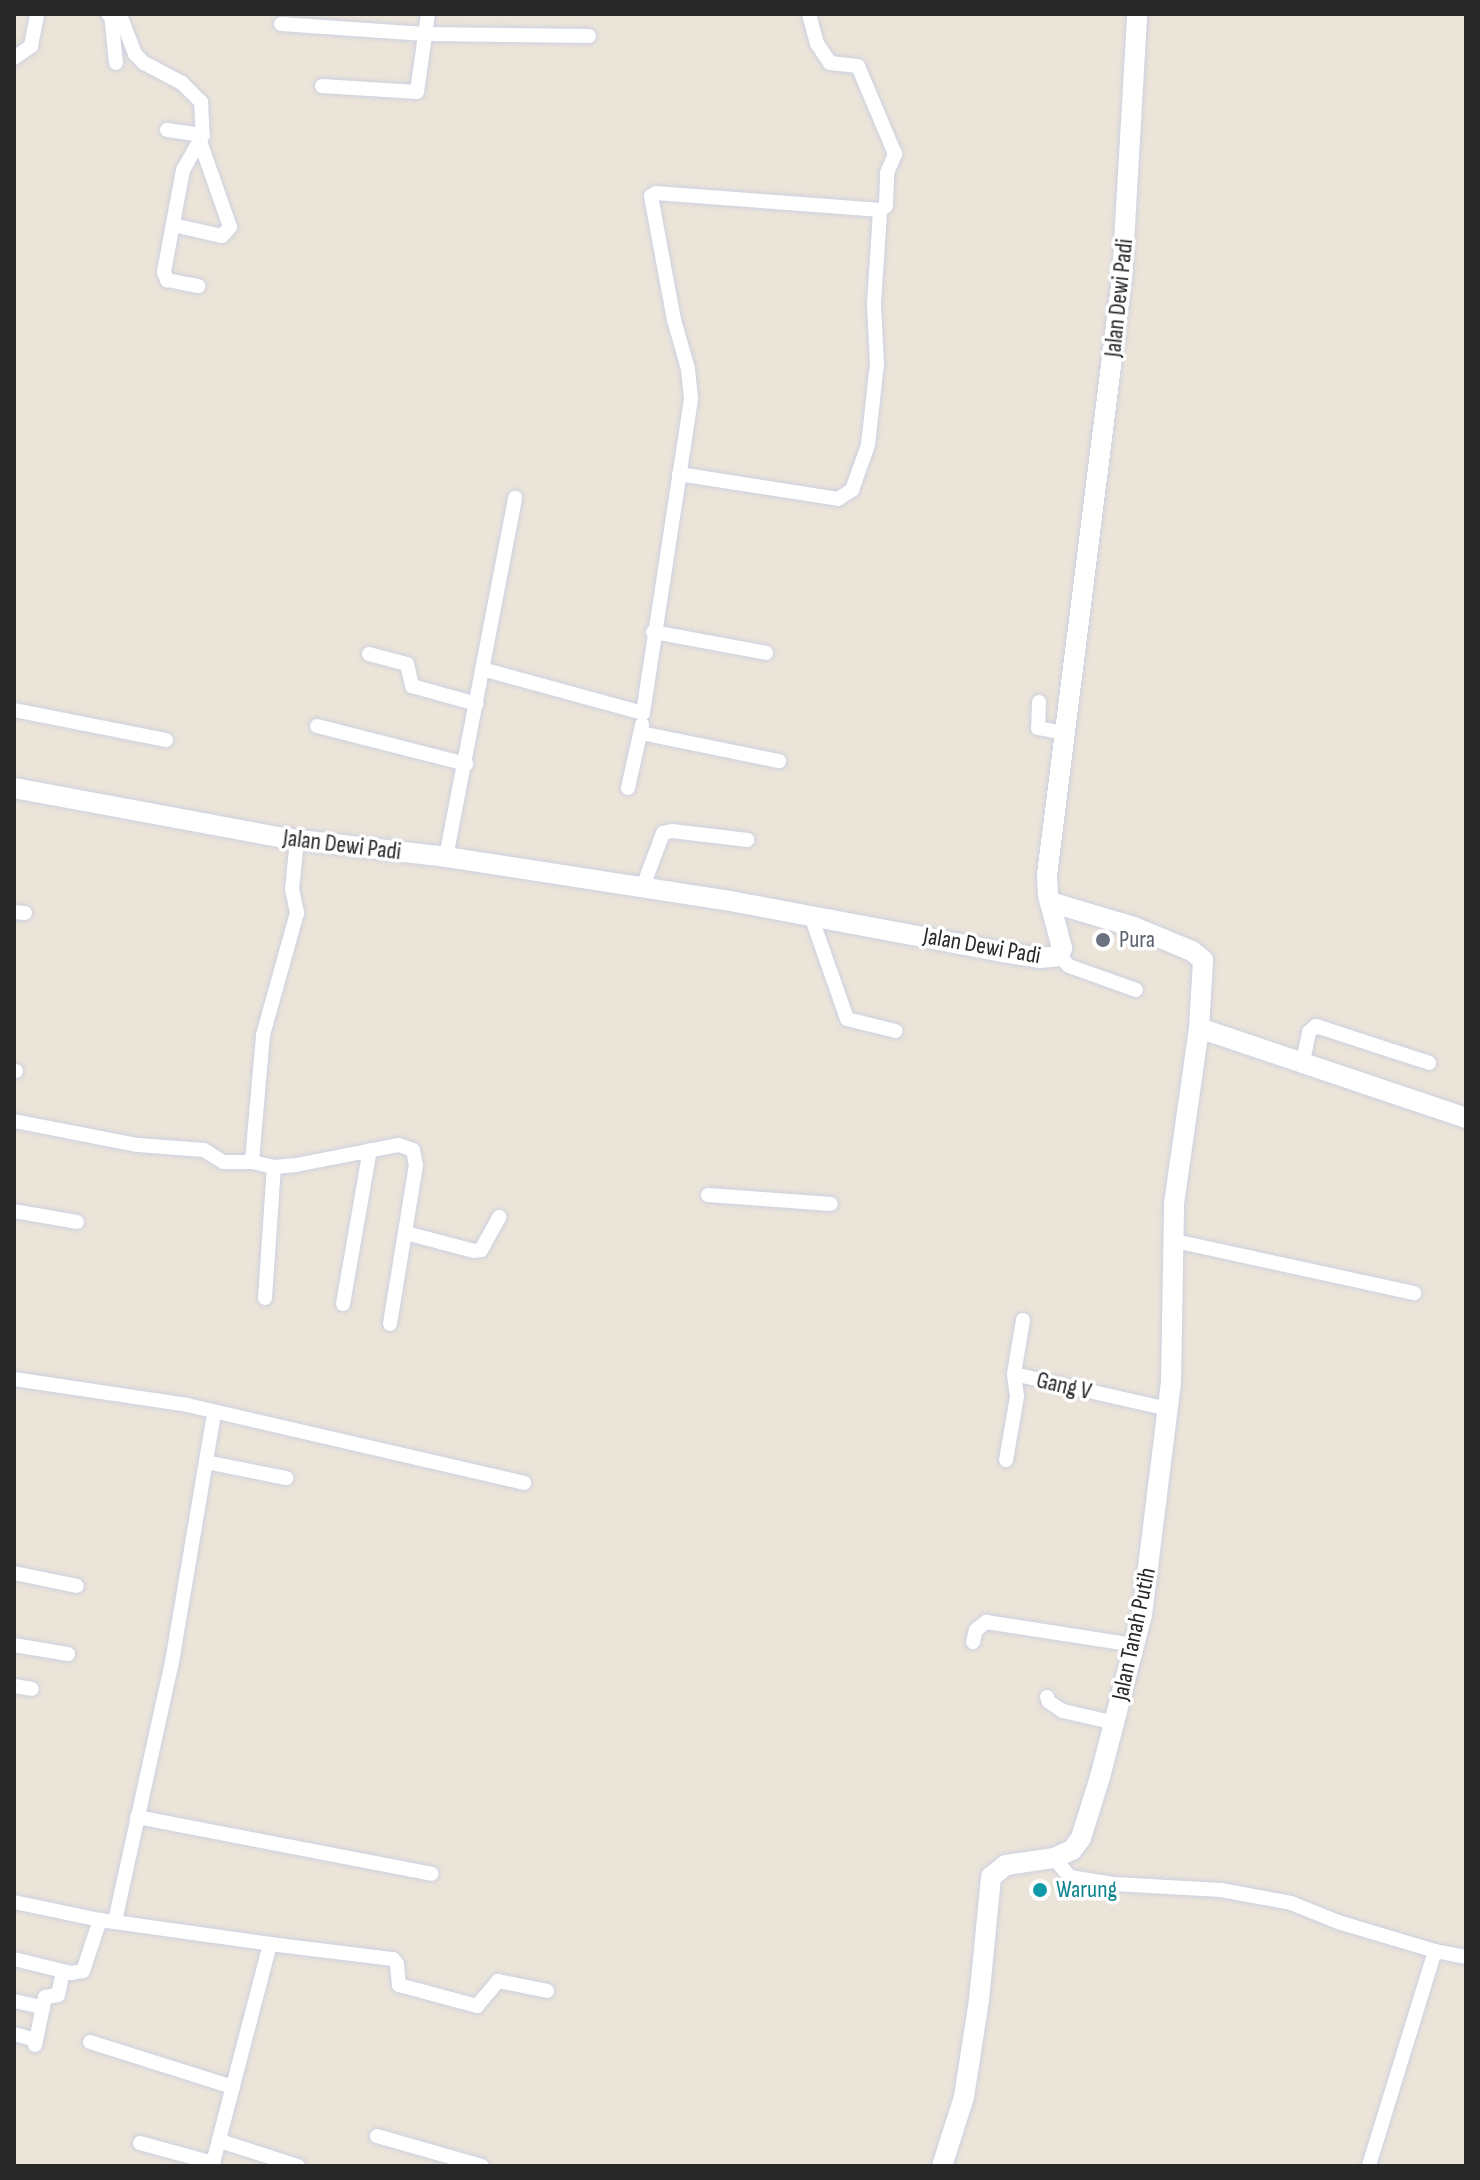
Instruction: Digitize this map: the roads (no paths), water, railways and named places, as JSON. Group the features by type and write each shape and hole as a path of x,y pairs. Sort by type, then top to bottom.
{"street":[{"path":"14,58 31,46 37,14"},
{"path":"109,14 116,63"},
{"path":"109,14 122,20 135,54 144,63 194,93 201,102 202,139 230,227 222,236 173,225"},
{"path":"322,86 417,92 428,14"},
{"path":"628,788 641,733 653,632 691,398 688,369 674,320 651,196 656,193 880,210 886,206 887,173 895,154 858,66 830,63 817,44 809,14"},
{"name":"Jalan Dewi Padi","path":"14,788 290,839 446,857 814,916 1015,954 1059,956 1062,948 1050,902 1047,870 1122,278 1137,14"},
{"path":"281,24 425,34 589,36"},
{"path":"167,130 202,139"},
{"path":"198,286 165,277 183,170 202,139"},
{"path":"679,474 838,499 852,490 868,445 875,395 874,304 880,210"},
{"path":"446,857 515,498"},
{"path":"653,632 766,653"},
{"path":"369,654 407,664 412,686 477,704"},
{"path":"482,669 643,713"},
{"path":"1039,702 1038,728 1064,733"},
{"path":"14,710 166,740"},
{"path":"317,726 466,764"},
{"path":"641,733 779,761"},
{"path":"642,889 663,833 672,831 747,840"},
{"path":"252,1162 263,1035 297,913 292,889 290,839"},
{"name":"Jalan Tanah Putih","path":"1050,902 1134,927 1192,951 1203,960 1199,1028 1176,1180 1174,1348 1151,1549 1135,1645 1081,1838 1067,1854 1054,1858"},
{"path":"814,916 847,1019 896,1031"},
{"path":"1059,956 1069,966 1136,990"},
{"path":"1303,1061 1309,1032 1316,1026 1429,1063"},
{"path":"1199,1028 1466,1118"},
{"path":"14,1121 138,1145 194,1149 209,1152 223,1162 252,1162 274,1167 399,1145 415,1153 406,1233 390,1324"},
{"path":"343,1304 370,1150"},
{"path":"265,1298 274,1167"},
{"path":"708,1195 831,1204"},
{"path":"14,1211 77,1222"},
{"path":"406,1233 474,1251 481,1250 499,1217"},
{"path":"1175,1241 1414,1293"},
{"name":"Gang V","path":"1023,1320 1014,1374 1168,1409"},
{"path":"1006,1460 1017,1396 1014,1374"},
{"path":"14,1379 138,1396 524,1483"},
{"path":"14,1959 63,1972 83,1971 107,1920 137,1817 172,1662 214,1414"},
{"path":"206,1462 286,1478"},
{"path":"14,1573 77,1586"},
{"path":"973,1642 976,1630 986,1622 1135,1645"},
{"path":"14,1645 68,1654"},
{"path":"14,1686 32,1689"},
{"path":"1047,1697 1049,1702 1063,1711 1115,1723"},
{"path":"137,1817 432,1874"},
{"path":"942,2166 961,2112 973,2041 988,1884 994,1871 1006,1865 1054,1858 1070,1877 1114,1884 1221,1890 1291,1903 1338,1922 1466,1957"},
{"path":"14,1902 107,1920 393,1959 397,1964 399,1985 477,2006 498,1981 547,1991"},
{"path":"140,2143 213,2164 270,1944"},
{"path":"1369,2166 1435,1951"},
{"path":"14,2034 35,2043 45,1997 58,1995 63,1972"},
{"path":"14,2001 43,2007"},
{"path":"90,2042 233,2087"},
{"path":"377,2136 482,2166"},
{"path":"220,2141 298,2166"}],"place":[{"name":"Pura","path":"1103,940"},
{"name":"Warung","path":"1040,1890"}]}
